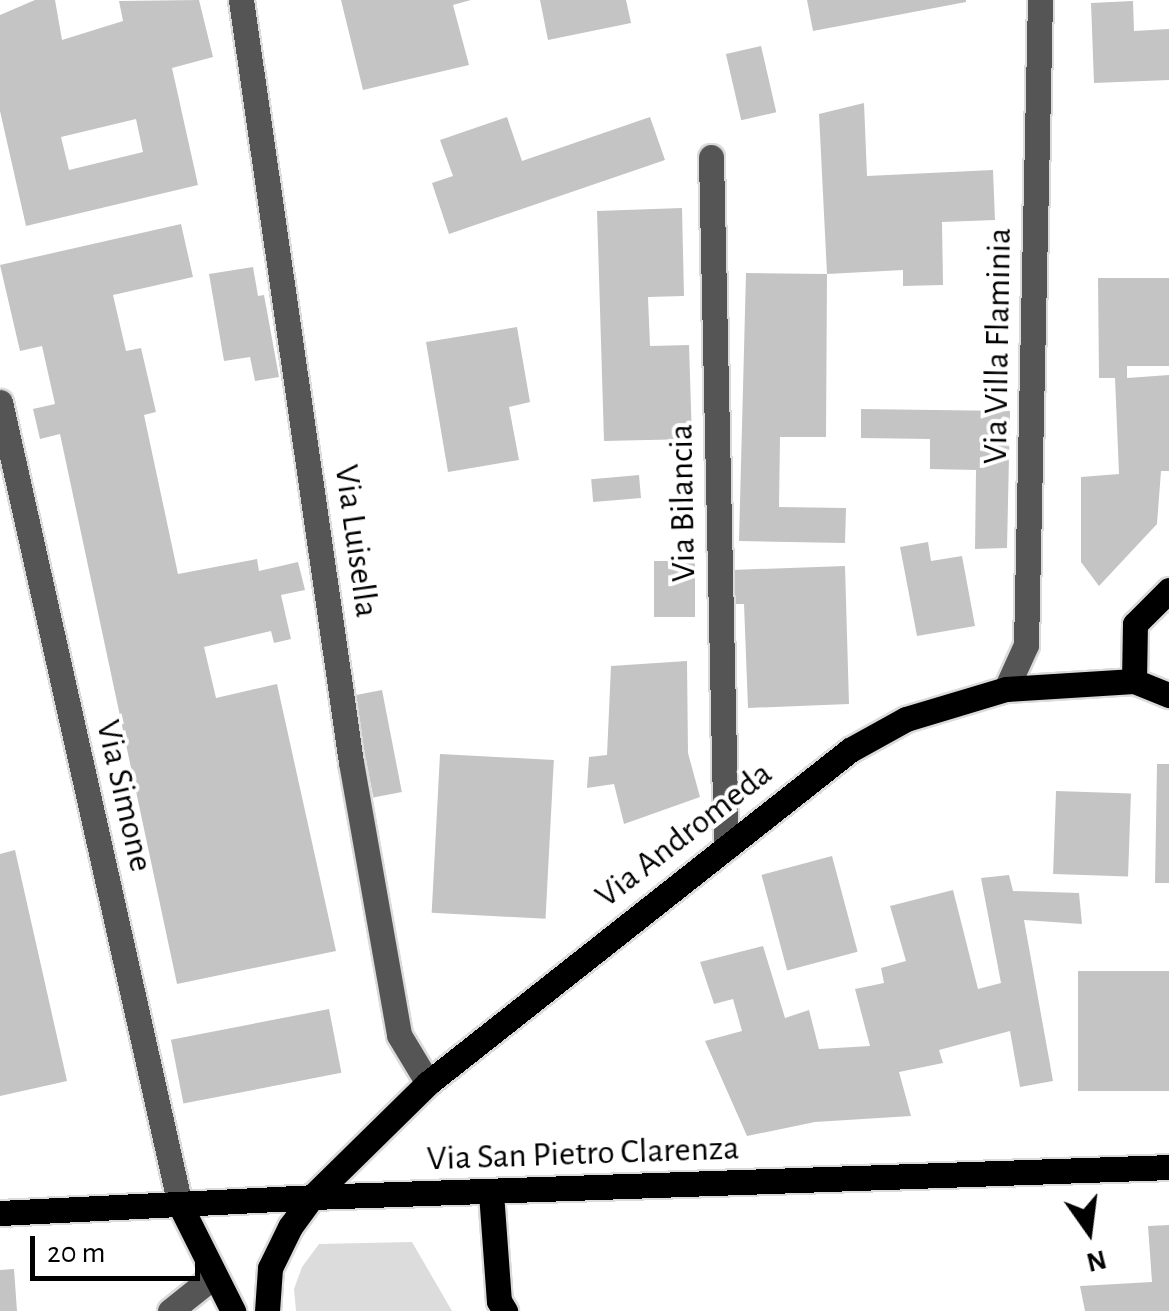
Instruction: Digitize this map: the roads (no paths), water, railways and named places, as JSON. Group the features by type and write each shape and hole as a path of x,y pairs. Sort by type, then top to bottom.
{"main road":[{"path":"1134,681 1135,624 1169,590"},
{"name":"Via Andromeda","path":"268,1311 270,1268 312,1197 428,1083 850,750 906,719 1006,690 1134,681 1169,694"},
{"name":"Via San Pietro Clarenza","path":"0,1214 312,1197 1169,1166"},
{"path":"492,1193 499,1301 505,1311"},
{"path":"180,1205 233,1311"}],"street":[{"name":"Via Luisella","path":"241,0 351,762 399,1035 428,1083"},
{"name":"Via Villa Flaminia","path":"1006,690 1026,646 1040,0"},
{"name":"Via Bilancia","path":"711,158 726,848"},
{"name":"Via Simone","path":"0,402 180,1205"},
{"path":"170,1311 214,1276"}]}
